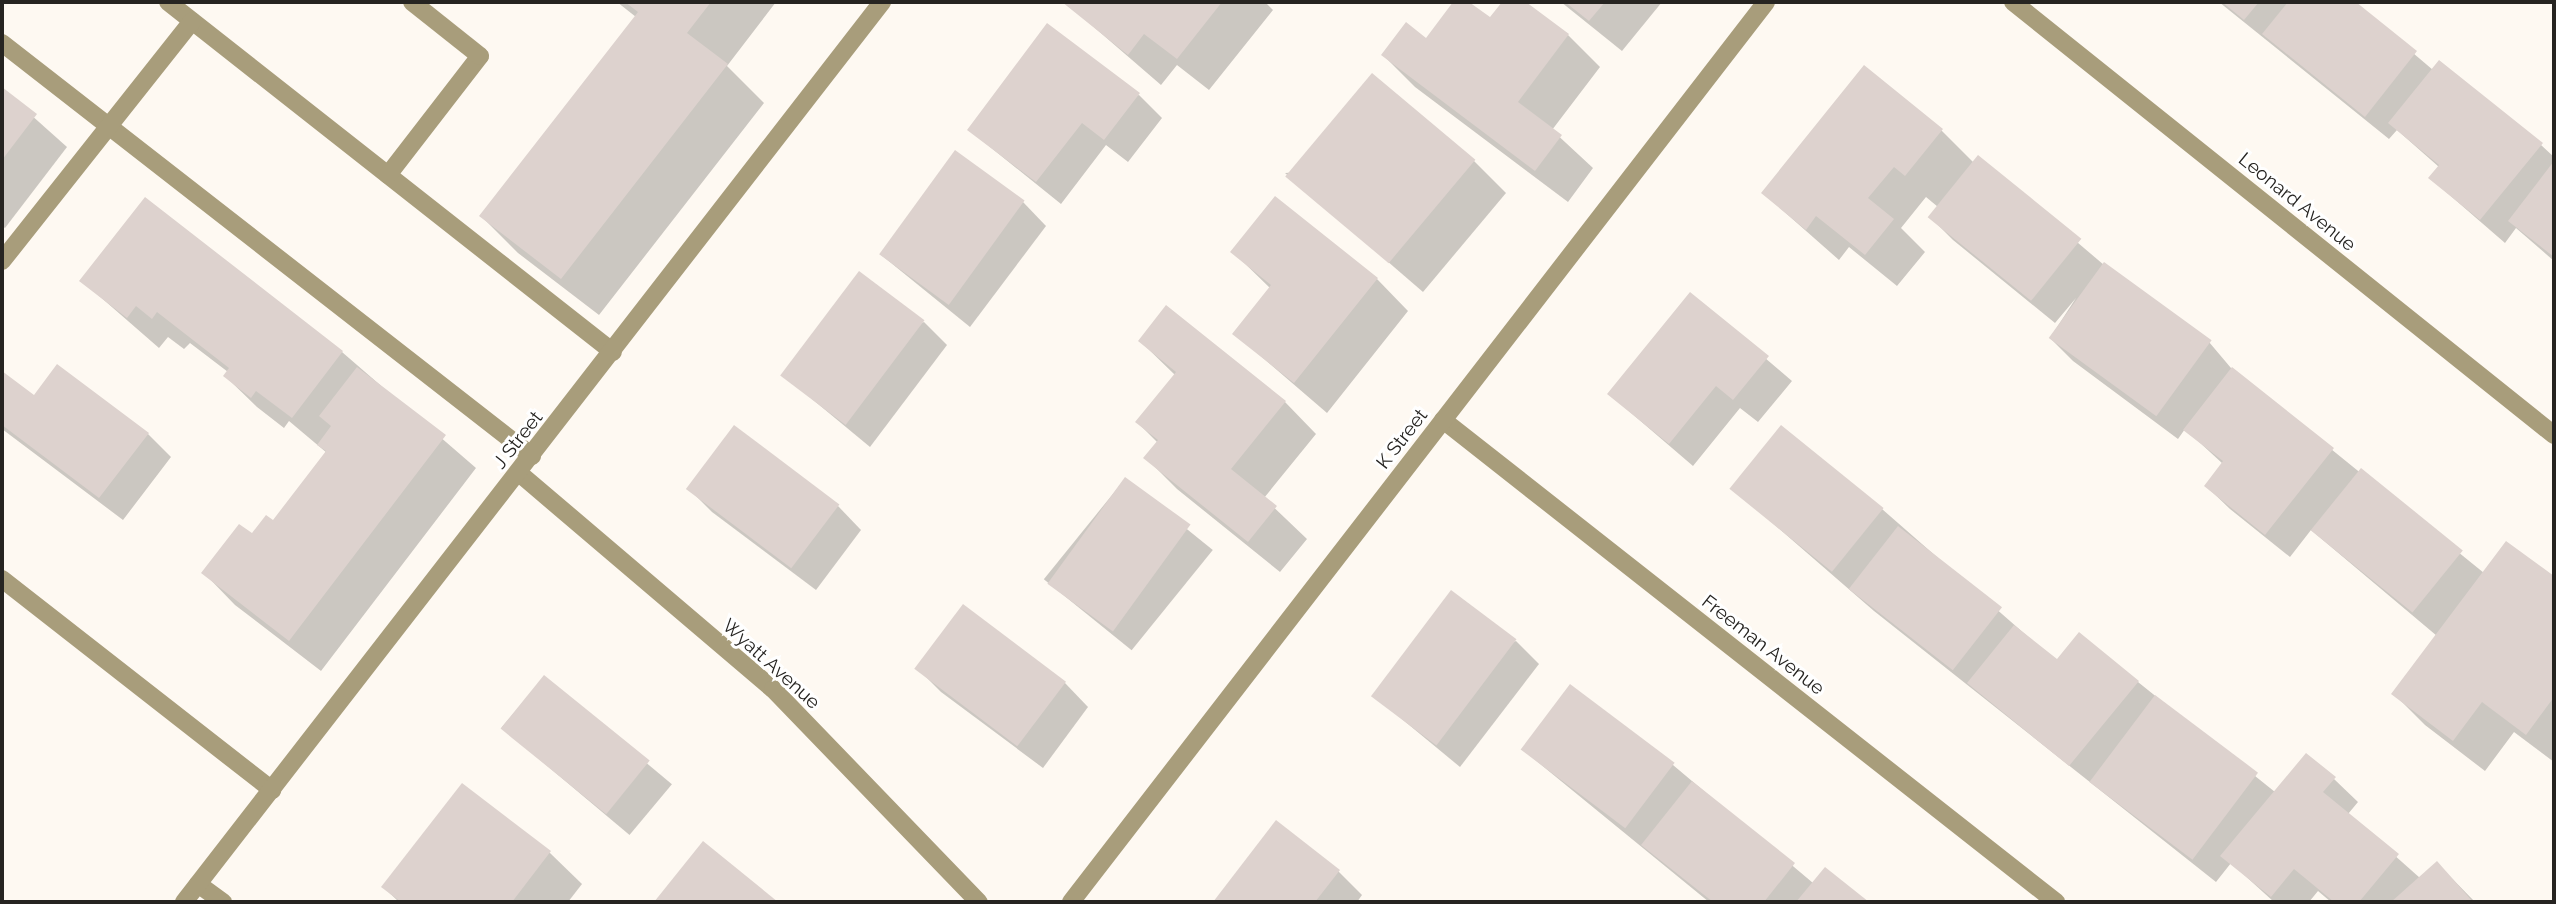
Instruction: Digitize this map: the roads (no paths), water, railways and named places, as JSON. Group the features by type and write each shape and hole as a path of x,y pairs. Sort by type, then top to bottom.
{"street":[{"path":"388,175 480,56 412,2"},
{"name":"J Street","path":"184,902 882,2"},
{"name":"K Street","path":"1071,902 1766,2"},
{"name":"Leonard Avenue","path":"2013,2 2554,435"},
{"path":"176,4 192,21 613,352"},
{"path":"2,261 192,21"},
{"path":"2,43 532,456"},
{"name":"Freeman Avenue","path":"1443,420 2056,902"},
{"name":"Wyatt Avenue","path":"519,473 773,689 979,902"},
{"path":"2,579 272,790"},
{"path":"198,884 223,902"}]}
